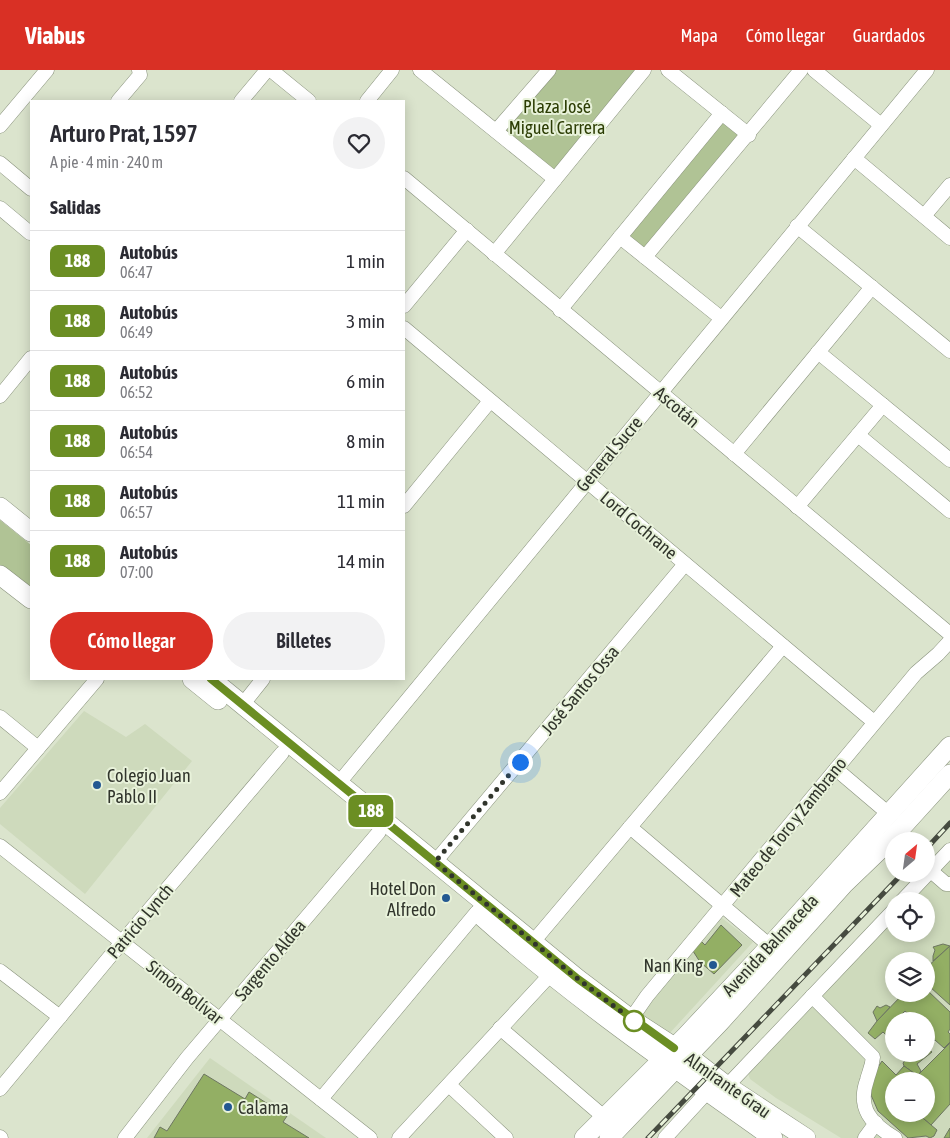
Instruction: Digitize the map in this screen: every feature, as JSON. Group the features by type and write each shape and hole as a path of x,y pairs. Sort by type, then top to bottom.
{"main road":[{"path":"0,507 30,531"},
{"path":"0,575 30,598"},
{"path":"193,680 477,912 550,975 675,1058"},
{"path":"212,680 578,979 631,1019 675,1058"},
{"name":"Avenida Balmaceda","path":"609,1138 770,946 950,746"},
{"name":"Avenida Balmaceda","path":"584,1138 604,1117 675,1058 844,884 892,838 950,774"},
{"name":"Almirante Grau","path":"675,1058 727,1086 806,1138"},
{"name":"Almirante Grau","path":"675,1058 708,1092 772,1138"}],"street":[{"path":"0,126 47,70"},
{"path":"119,100 140,75 139,70"},
{"path":"242,100 269,70 308,100"},
{"path":"367,100 392,70"},
{"path":"420,70 437,75 496,131 555,179"},
{"path":"496,131 549,70"},
{"path":"494,254 644,70"},
{"path":"668,70 748,135"},
{"path":"645,257 802,70"},
{"path":"814,70 881,125"},
{"name":"General Sucre","path":"338,784 924,71"},
{"path":"560,310 722,113"},
{"path":"854,158 950,238"},
{"path":"0,163 30,188"},
{"name":"Ascotán","path":"405,179 950,634"},
{"path":"924,216 950,185"},
{"path":"0,208 30,233"},
{"path":"797,226 950,350"},
{"path":"405,305 467,230"},
{"path":"620,236 722,318"},
{"path":"734,454 872,287"},
{"name":"Lord Cochrane","path":"405,329 874,722"},
{"path":"818,352 950,460"},
{"path":"0,396 30,359"},
{"path":"405,505 490,400"},
{"path":"797,507 883,405"},
{"path":"858,435 950,510"},
{"name":"José Santos Ossa","path":"435,862 686,564"},
{"name":"Mateo de Toro y Zambrano","path":"631,1019 647,996 916,672 938,654 950,641"},
{"path":"533,942 783,646"},
{"path":"0,793 96,680"},
{"path":"242,704 262,680"},
{"path":"0,717 38,748"},
{"name":"Patricio Lynch","path":"2,1084 282,753"},
{"path":"836,769 889,814"},
{"path":"630,827 770,946"},
{"name":"Sargento Aldea","path":"125,1138 220,1019 379,832"},
{"name":"Simón Bolívar","path":"0,846 370,1138"},
{"path":"935,866 950,850"},
{"path":"935,874 946,884 950,884"},
{"path":"910,892 920,882"},
{"path":"321,1100 477,912"},
{"path":"727,1086 885,919"},
{"path":"0,971 60,1017"},
{"path":"399,1138 550,975"},
{"path":"812,996 872,1057 872,1068 862,1097 865,1110 883,1131 895,1138"},
{"path":"500,1028 604,1117"},
{"path":"450,1085 506,1138"},
{"path":"665,1138 708,1092"},
{"path":"865,1138 876,1123"}],"shaded area":[{"name":"Colegio Juan Pablo II","path":"84,711 126,737 145,724 192,761 85,894 0,824 0,808"},
{"path":"950,860 950,1138 841,1138 776,1098 750,1079 748,1073 885,928 885,942 935,942 935,892 919,892 929,882 935,882 935,875"},
{"path":"718,915 753,942 668,1035 640,1017"},
{"name":"Calama","path":"210,1058 326,1138 147,1138"}],"green space":[{"name":"Plaza José Miguel Carrera","path":"554,70 636,70 553,172 501,129"},
{"path":"723,119 740,133 645,251 625,235"},
{"path":"0,520 30,544 30,589 0,565"}],"building":[{"path":"721,925 742,945 714,974 700,962 693,951 701,941 705,945"},
{"path":"943,944 950,946 935,959 933,947"},
{"path":"950,946 950,1005 935,992 935,960"},
{"path":"935,998 950,1012 950,1029 948,1032 950,1034 950,1042 944,1048 935,1040 935,1012 886,1012 895,1002 935,1002"},
{"path":"886,1005 890,1007 877,1021 873,1012 877,1006 880,1008"},
{"path":"885,1013 885,1034 883,1032 875,1039 868,1033"},
{"path":"950,1043 950,1104 935,1121 935,1072 921,1072 931,1062 935,1062 935,1058"},
{"path":"882,1061 893,1072 885,1072 885,1117 878,1111 871,1095 873,1075"},
{"path":"920,1062 917,1064 921,1071 912,1072 903,1063"},
{"path":"904,1066 912,1072 899,1072"},
{"name":"Calama","path":"204,1074 245,1099 249,1092 287,1116 283,1122 309,1138 154,1138 160,1127 167,1131"},
{"path":"890,1122 928,1122 937,1130 934,1136 930,1138 926,1136 908,1138"},
{"path":"950,1128 950,1138 944,1138"}],"railway":[{"path":"935,839 950,823"},
{"path":"648,1138 894,882"}],"bus line":[{"name":"188","path":"212,680 578,979 631,1019 674,1048"}],"place":[{"name":"Colegio Juan Pablo II","path":"97,785"},
{"name":"Hotel Don Alfredo","path":"446,898"},
{"name":"Nan King","path":"713,965"},
{"name":"Calama","path":"228,1107"}],"route":[{"path":"520,762 435,862 578,979 634,1021"}]}
